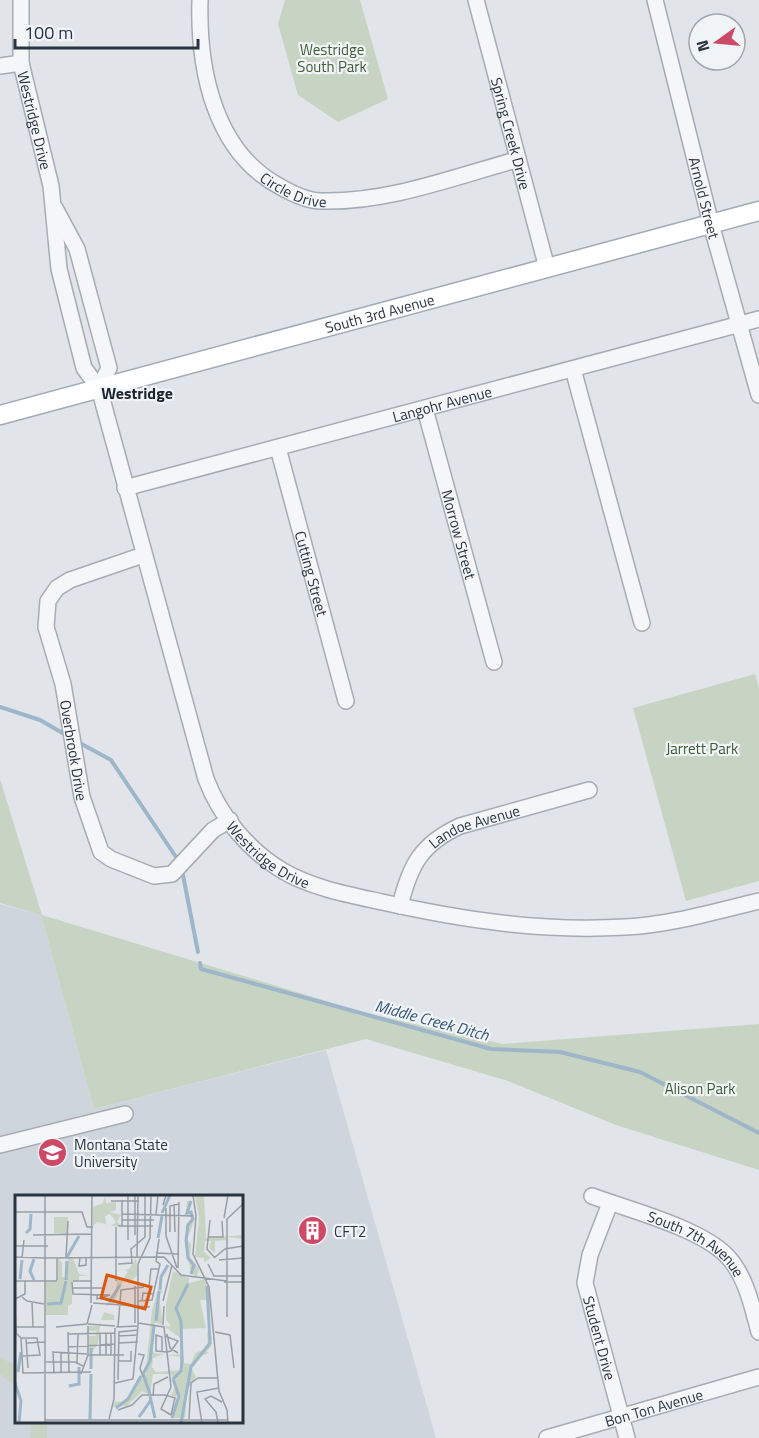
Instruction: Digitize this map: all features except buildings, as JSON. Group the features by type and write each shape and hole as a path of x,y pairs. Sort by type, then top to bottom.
{"main road":[{"name":"South 3rd Avenue","path":"0,415 759,211"}],"street":[{"name":"Westridge Drive","path":"21,0 21,63 53,204 59,269 84,368 99,388 206,779 216,804 248,844 285,872 340,892 482,922 553,928 627,927 696,916 759,901"},
{"name":"Circle Drive","path":"200,0 201,50 214,105 225,134 241,157 261,177 289,192 318,201 372,197 516,160"},
{"name":"Spring Creek Drive","path":"476,0 516,160 547,268"},
{"name":"Arnold Street","path":"655,0 711,224 759,395"},
{"path":"0,66 21,63"},
{"name":"Westridge Drive","path":"53,204 77,249 109,368 99,388"},
{"name":"Langohr Avenue","path":"125,488 759,319"},
{"path":"573,369 642,623"},
{"name":"Morrow Street","path":"426,409 494,662"},
{"name":"Cutting Street","path":"278,448 346,701"},
{"name":"Overbrook Drive","path":"143,555 70,580 57,588 48,601 46,627 63,684 82,797 101,852 111,859 154,876 172,874 213,830 230,820"},
{"name":"Landoe Avenue","path":"400,906 406,884 418,856 444,834 460,826 589,790"},
{"path":"0,1145 125,1114"},
{"name":"South 7th Avenue","path":"592,1196 699,1236 728,1256 746,1287 759,1332"},
{"name":"Student Drive","path":"610,1203 590,1255 585,1283 627,1438"},
{"name":"Bon Ton Avenue","path":"547,1438 759,1377"}],"shaded area":[{"path":"0,904 41,915 94,1109 326,1050 436,1438 0,1438"}],"green space":[{"name":"Westridge South Park","path":"285,0 360,0 388,99 338,122 298,95 278,24"},
{"name":"Jarrett Park","path":"755,674 759,688 759,881 686,901 633,708"},
{"name":"Alison Park","path":"0,779 42,915 366,1013 503,1044 759,1024 759,1170 616,1125 508,1081 366,1039 94,1109 41,915 0,903"},
{"path":"0,1357 15,1365 15,1386 0,1374"},
{"path":"31,1423 47,1423 47,1438 30,1438"}],"waterway":[{"name":"Middle Creek Ditch","path":"0,707 40,720 66,735"},
{"name":"Middle Creek Ditch","path":"78,742 111,760 178,860"},
{"name":"Middle Creek Ditch","path":"182,870 198,952"},
{"name":"Middle Creek Ditch","path":"200,963 201,969 491,1049 560,1052 640,1072 759,1133"}],"place":[{"name":"Montana State University","path":"53,1153"},
{"name":"CFT2","path":"313,1231"}],"district":[{"name":"Westridge","path":"137,393"}]}
